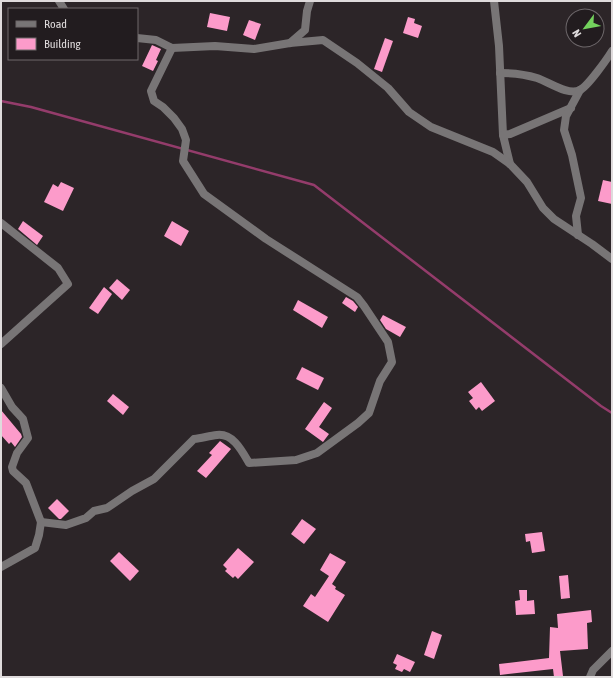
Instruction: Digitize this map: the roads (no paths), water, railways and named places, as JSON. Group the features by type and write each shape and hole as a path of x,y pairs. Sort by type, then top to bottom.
{"street":[{"path":"290,43 305,30 307,11 310,1"},
{"path":"494,1 499,46 503,135 510,164"},
{"path":"138,38 156,40 172,48 215,46 254,49 290,43 323,40 357,63 388,88 409,112 431,127 493,152 510,164 527,182 543,208 554,219 612,259"},
{"path":"41,522 66,525 86,518 94,511 107,508 132,490 154,479 194,439 218,435 233,439 249,463 296,460 317,453 358,423 368,413 380,382 392,362 388,342 357,297 266,239 204,194 183,161 186,140 182,129 163,107 154,101 151,91 172,48"},
{"path":"578,235 576,216 581,198 572,154 564,130 566,116 580,90 593,77 612,51"},
{"path":"500,73 516,73 537,78 567,91 580,90"},
{"path":"503,135 510,134 571,108"},
{"path":"1,223 58,268 68,284 1,344"},
{"path":"1,388 12,407 22,419 28,438 17,453 12,467 13,471 26,483 41,522 35,548 1,567"},
{"path":"590,677 593,670 612,651"}],"waterway":[{"path":"1,101 31,107 314,185 612,413"}]}
